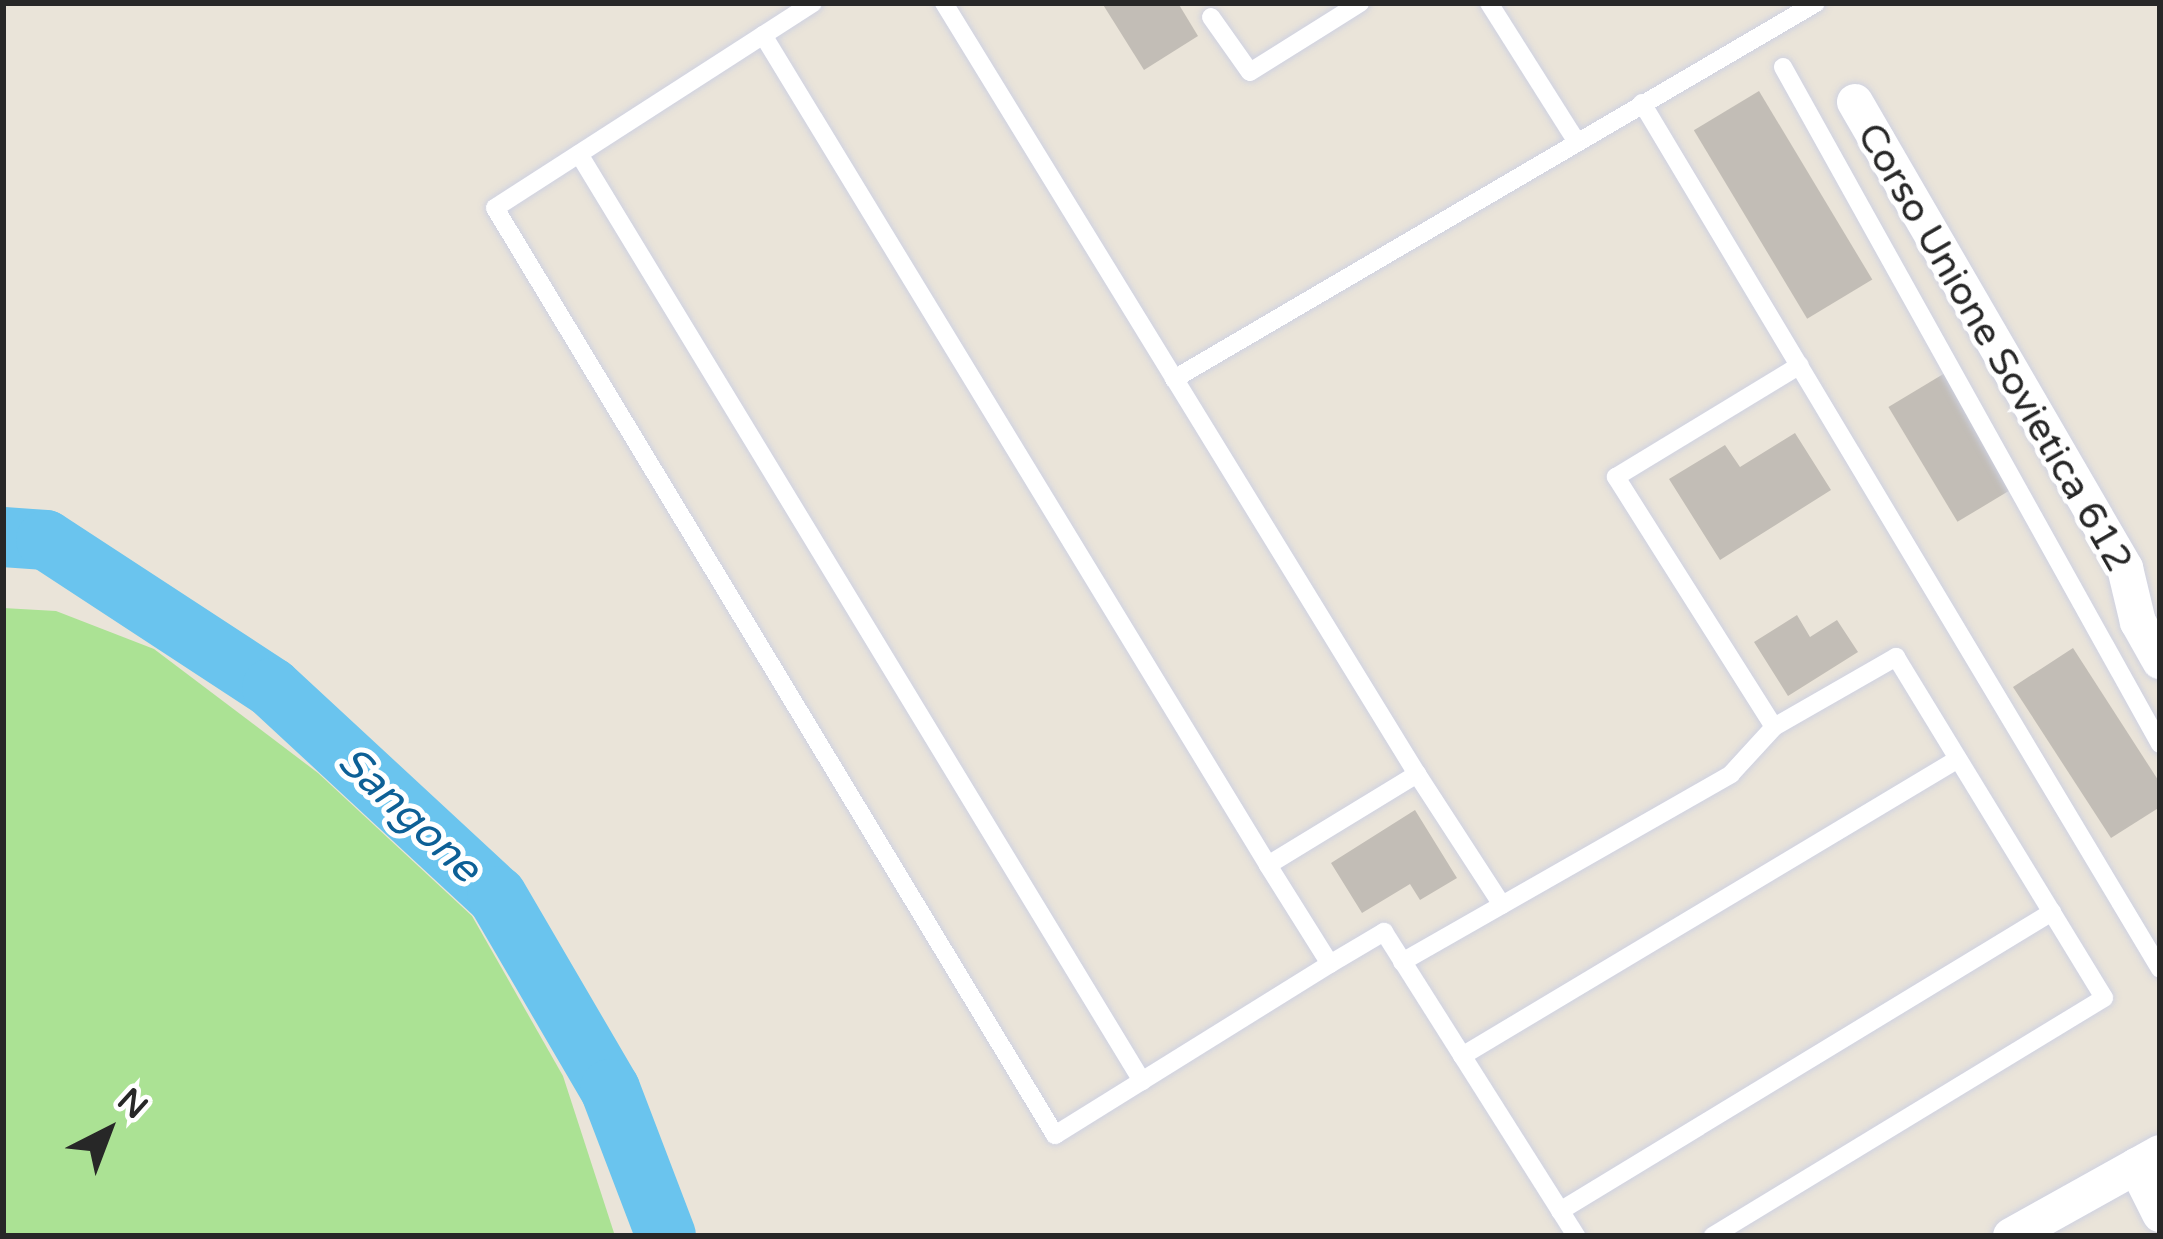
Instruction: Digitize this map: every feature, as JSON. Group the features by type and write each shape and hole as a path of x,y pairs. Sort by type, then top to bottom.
{"street":[{"name":"Corso Unione Sovietica 612","path":"1855,102 2125,568 2156,645"},
{"path":"2011,1236 2148,1160 2160,1214"}],"lane":[{"path":"813,3 496,208 1055,1135 1384,932 1576,1236"},
{"path":"944,3 1502,905"},
{"path":"1211,16 1250,72 1360,3"},
{"path":"1490,3 1577,142"},
{"path":"1174,379 1816,3"},
{"path":"763,35 1330,964"},
{"path":"1783,67 2160,744"},
{"path":"1642,103 2160,969"},
{"path":"579,154 1142,1081"},
{"path":"1774,727 1616,477 1800,364"},
{"path":"1402,962 1731,774 1774,727 1896,657 2104,998 1713,1236"},
{"path":"1462,1056 1958,759"},
{"path":"1268,866 1417,774"},
{"path":"1560,1211 2052,913"}],"green space":[{"path":"3,608 56,611 154,649 318,773 472,916 563,1076 615,1236 3,1236"}],"building":[{"path":"1102,3 1178,3 1198,36 1144,70"},
{"path":"1759,91 1872,280 1807,319 1694,130"},
{"path":"1945,373 2014,488 1957,522 1888,407"},
{"path":"1795,433 1831,490 1720,560 1669,479 1725,445 1740,467"},
{"path":"1797,615 1810,637 1837,620 1858,652 1788,696 1754,642"},
{"path":"2073,648 2160,783 2160,807 2111,838 2013,687"},
{"path":"1415,810 1457,878 1420,900 1410,884 1362,913 1331,863"}],"waterway":[{"name":"Sangone","path":"3,537 46,540 272,688 497,896 610,1089 666,1236"}]}
